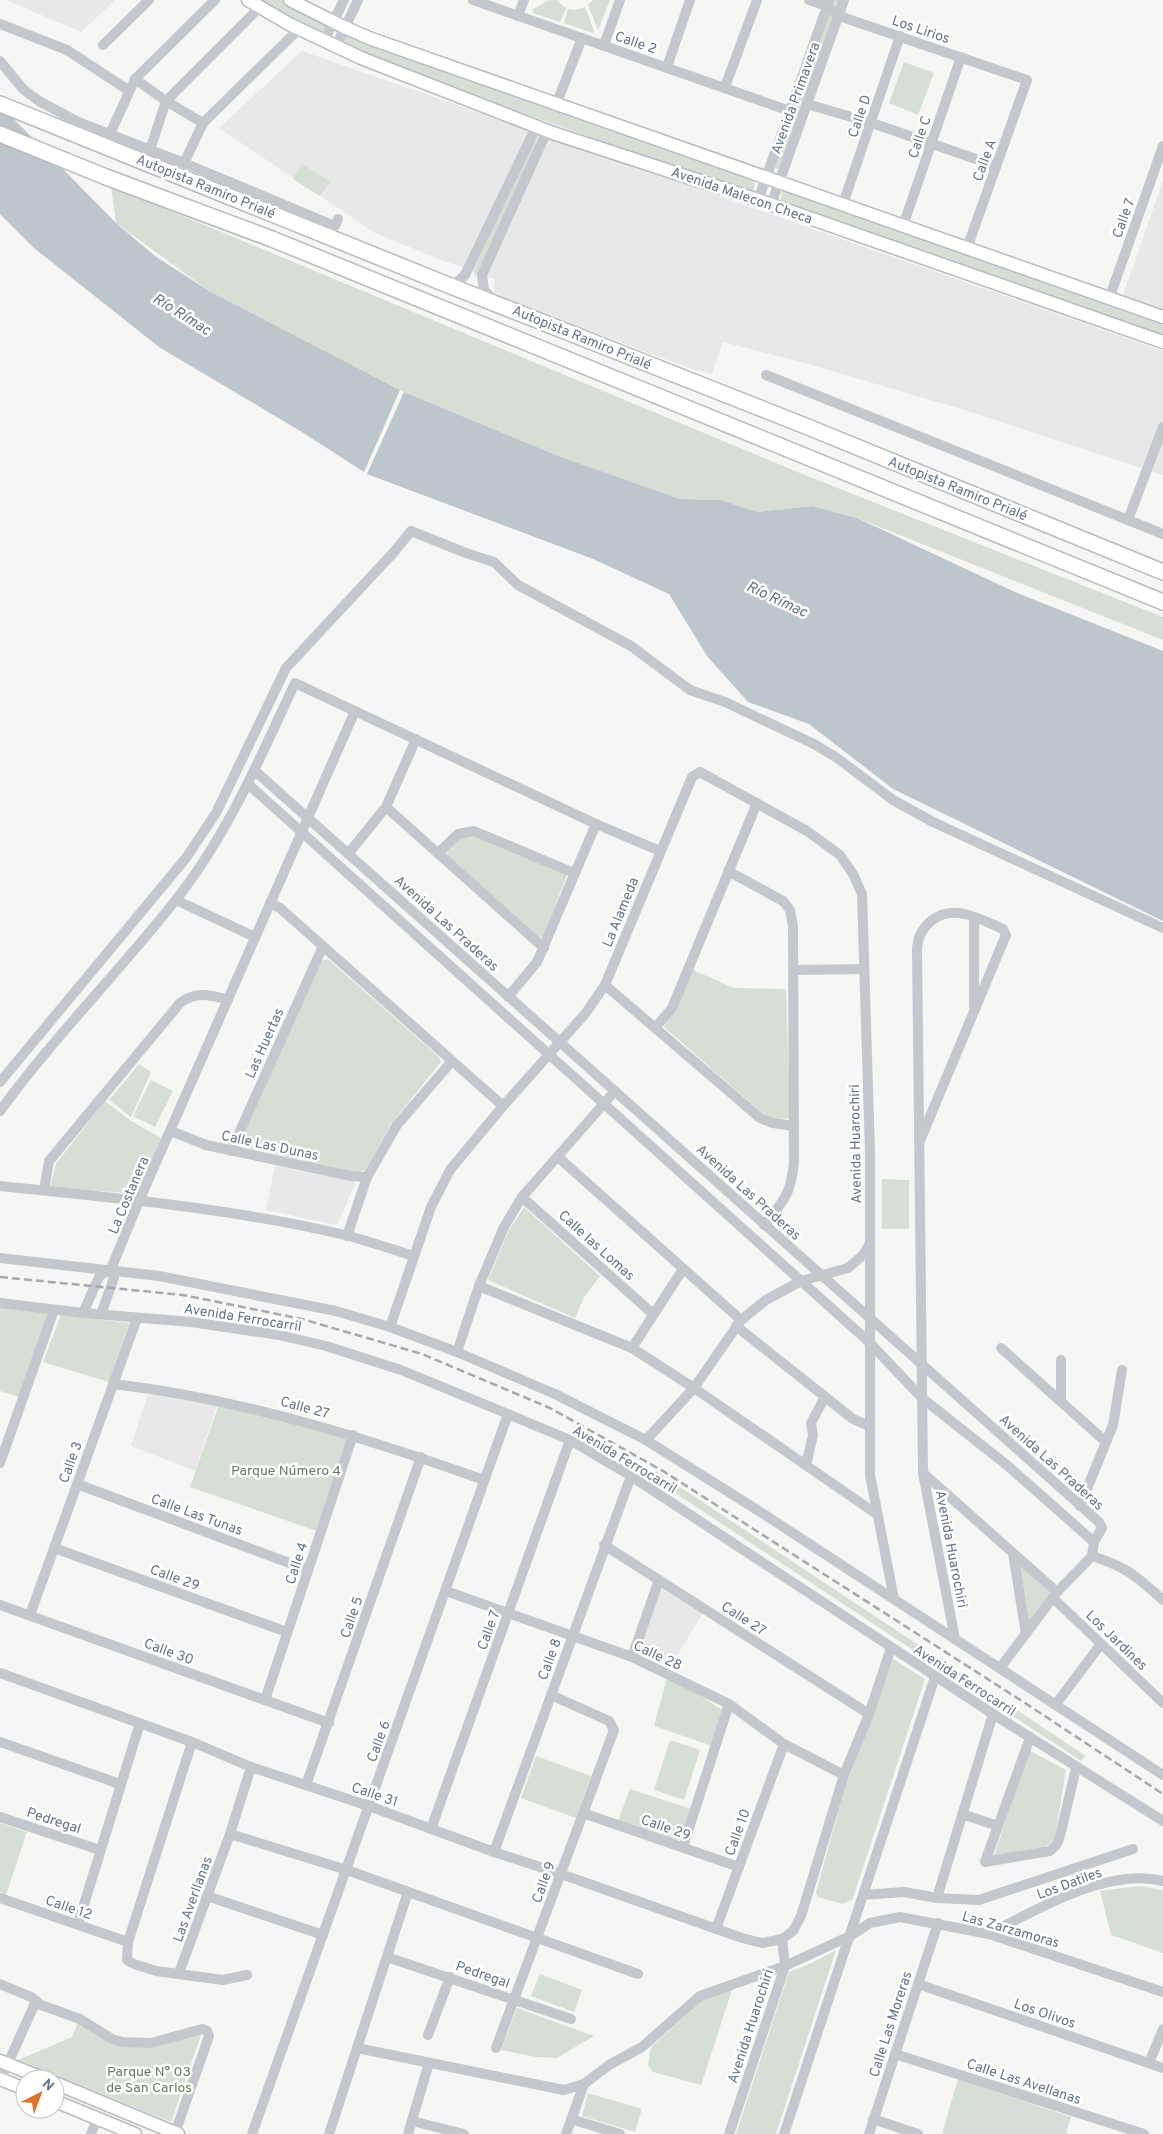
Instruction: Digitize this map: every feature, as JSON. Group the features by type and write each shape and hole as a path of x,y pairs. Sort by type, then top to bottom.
{"highway":[{"name":"Autopista Ramiro Prialé","path":"0,104 111,141 448,285 803,425 1163,572"},
{"name":"Autopista Ramiro Prialé","path":"0,134 106,177 272,239 1163,602"}],"main road":[{"name":"Avenida Malecon Checa","path":"248,0 259,8 299,29 388,70 541,129 758,200 1163,342"},
{"name":"Avenida Malecon Checa","path":"290,0 338,25 556,105 843,204 1163,318"},
{"path":"4,2062 21,2069"},
{"path":"0,2079 15,2085"},
{"path":"65,2087 177,2133"},
{"path":"65,2106 134,2134"}],"street":[{"path":"103,45 149,0"},
{"path":"111,141 128,90 135,79 215,0"},
{"path":"336,46 338,25 344,0"},
{"path":"324,41 358,0"},
{"name":"Calle 2","path":"473,0 790,111"},
{"path":"518,16 524,0"},
{"path":"604,46 620,0"},
{"path":"667,67 690,0"},
{"path":"725,88 757,0"},
{"name":"Los Lirios","path":"808,0 828,3 839,16 1027,80"},
{"name":"Avenida Primavera","path":"758,200 772,181 808,104 844,0"},
{"name":"Avenida Primavera","path":"772,205 772,181 790,111 828,3"},
{"path":"150,150 166,101 259,8"},
{"path":"0,24 67,50 128,90"},
{"path":"184,163 203,123 299,29"},
{"name":"Calle D","path":"843,204 900,36"},
{"path":"556,105 582,38"},
{"name":"Calle C","path":"903,226 961,57"},
{"path":"0,61 23,89 39,101 111,141 150,150 335,226 338,219"},
{"path":"135,79 166,101 203,123"},
{"name":"Calle A","path":"967,248 1027,80"},
{"path":"808,104 872,123 996,166"},
{"path":"448,285 456,283 465,275 541,129"},
{"path":"499,304 484,290 482,275 541,129"},
{"name":"Calle 7","path":"1109,299 1163,146"},
{"path":"766,375 1163,534"},
{"path":"1128,520 1163,428"},
{"path":"0,1082 186,858 216,813 286,668 394,552 410,531 494,562 518,585 631,646 690,690 725,702 814,744 837,758 893,800 933,822 1163,928"},
{"path":"0,1111 80,1011 176,900 227,824 248,784 295,683 596,824 660,851"},
{"name":"La Costanera","path":"83,1313 100,1275 111,1270 307,817 355,711"},
{"path":"348,854 386,807 416,739"},
{"name":"Avenida Las Praderas","path":"254,770 1101,1525 1102,1528 1094,1542"},
{"name":"Avenida Huarochiri","path":"700,772 807,831 840,855 862,894 871,1242 869,1317 870,1475 894,1599"},
{"name":"La Alameda","path":"390,1327 431,1207 450,1170 503,1106 585,1014 605,985 692,777 700,772"},
{"path":"248,784 869,1342 922,1398 1008,1466 1094,1542 1092,1556 1055,1595 1000,1668"},
{"path":"656,1027 672,1008 757,803"},
{"path":"386,807 544,948"},
{"path":"508,996 537,962 596,824"},
{"path":"438,853 458,834 474,831 574,873"},
{"path":"728,871 783,901 790,910 793,926 794,1162 792,1184 785,1200 764,1224"},
{"path":"176,900 255,938"},
{"path":"270,903 280,908 503,1106"},
{"name":"Avenida Huarochiri","path":"955,1639 923,1473 922,1398 918,937 925,926 935,918 946,913 956,911 974,916 1006,932 974,1012"},
{"path":"919,1143 974,1012 974,916"},
{"name":"Las Huertas","path":"231,1151 323,946"},
{"path":"793,970 864,969"},
{"path":"605,985 760,1118 773,1123 794,1126"},
{"path":"44,1190 49,1161 180,1003 196,994 210,995 228,1000"},
{"path":"347,1236 367,1177 396,1124 452,1061"},
{"path":"457,1352 479,1286 504,1227 522,1197 616,1091"},
{"name":"Calle Las Dunas","path":"171,1131 206,1145 231,1151 351,1176 367,1177"},
{"path":"558,1157 683,1269 739,1323 825,1397 853,1419 870,1426"},
{"path":"0,1186 140,1200 300,1225 347,1236 414,1256"},
{"name":"Calle las Lomas","path":"522,1197 653,1314"},
{"path":"646,1440 694,1388 739,1323 766,1300 801,1281 854,1265 864,1255 871,1242"},
{"name":"Avenida Ferrocarril","path":"0,1258 159,1276 336,1311 390,1327 457,1352 555,1394 646,1440 762,1512 1163,1775"},
{"path":"632,1348 683,1269"},
{"name":"La Costanera","path":"101,1314 114,1278 111,1270"},
{"path":"479,1286 632,1348 694,1388 878,1515"},
{"name":"Avenida Ferrocarril","path":"0,1304 191,1322 279,1334 326,1346 401,1370 570,1440 631,1476 935,1677 1076,1768 1163,1821"},
{"path":"0,1463 54,1310"},
{"name":"Calle 3","path":"30,1615 137,1318"},
{"path":"1001,1348 1106,1442"},
{"path":"1061,1360 1061,1401"},
{"path":"1080,1506 1113,1425 1122,1370"},
{"name":"Calle 27","path":"113,1384 159,1389 256,1408 352,1434 484,1480"},
{"path":"806,1465 813,1435 811,1423 825,1397"},
{"name":"Calle 6","path":"252,2134 508,1414"},
{"name":"Calle 4","path":"265,1700 352,1434"},
{"name":"Calle 7","path":"431,1829 570,1440"},
{"name":"Calle 5","path":"306,1785 421,1458"},
{"name":"Los Jardines","path":"923,1473 1013,1553 1101,1644 1163,1703"},
{"name":"Calle 8","path":"494,1852 604,1545 631,1476"},
{"name":"Calle Las Tunas","path":"77,1484 308,1570"},
{"name":"Calle 27","path":"604,1545 869,1714"},
{"name":"Calle 29","path":"54,1548 287,1632"},
{"path":"1013,1553 1026,1634"},
{"path":"1092,1556 1128,1570 1163,1600"},
{"path":"632,1657 659,1580"},
{"name":"Calle 28","path":"446,1592 632,1657 729,1704 784,1744 844,1775"},
{"name":"Calle 30","path":"0,1604 329,1723"},
{"path":"1056,1704 1101,1644"},
{"path":"782,1939 793,1931 801,1916 844,1775 869,1714 891,1648"},
{"name":"Calle 31","path":"0,1673 192,1742 251,1767 369,1806 494,1852 742,1938 762,1943 782,1939"},
{"path":"784,2134 935,1677"},
{"name":"Calle 9","path":"496,2048 614,1730 609,1721 551,1695"},
{"path":"683,1847 729,1704"},
{"path":"939,1891 993,1714"},
{"path":"78,1924 140,1723"},
{"path":"1030,1738 985,1862 1050,1850 1057,1844 1076,1768"},
{"path":"0,1742 120,1784"},
{"path":"192,1742 128,1942 127,1960 156,1971 224,1980 247,1975"},
{"name":"Calle 10","path":"716,1929 784,1744"},
{"path":"251,1767 230,1834 347,1870 638,1974"},
{"name":"Calle 29","path":"583,1813 739,1867"},
{"path":"962,1814 998,1826"},
{"path":"1154,1815 1163,1827"},
{"name":"Pedregal","path":"0,1817 100,1850"},
{"name":"Las Averllanas","path":"179,1973 230,1834"},
{"path":"863,1895 904,1892 937,1898 979,1900 1051,1874 1133,1849"},
{"name":"Los Datiles","path":"989,1934 1046,1904 1099,1884 1136,1878 1163,1881"},
{"path":"329,2134 408,1892"},
{"path":"207,1896 324,1935"},
{"name":"Calle 12","path":"0,1898 128,1942"},
{"name":"Las Zarzamoras","path":"584,2084 609,2065 642,2047 700,1996 785,1966 850,1936 870,1923 900,1917 989,1934 1163,1992"},
{"name":"Calle Las Moreras","path":"869,2134 938,1923"},
{"name":"Avenida Huarochiri","path":"729,2134 785,1966 782,1939"},
{"name":"Pedregal","path":"387,1957 571,2018"},
{"path":"428,2035 450,1977"},
{"path":"0,1984 41,2005 80,2020 112,2040 150,2043 202,2029 207,2031 209,2036 177,2133"},
{"name":"Los Olivos","path":"918,1984 1163,2068"},
{"path":"0,2079 4,2062 36,2001"},
{"path":"1149,2064 1163,2029"},
{"path":"357,2048 564,2090 584,2084"},
{"name":"Calle Las Avellanas","path":"895,2054 1140,2133"},
{"path":"408,2134 429,2062"},
{"path":"566,2134 584,2084"},
{"path":"91,2134 97,2119"},
{"path":"571,2119 620,2134"},
{"path":"873,2119 918,2134"},
{"path":"412,2122 464,2134"}],"shaded area":[{"path":"6,0 115,0 81,32"},
{"path":"302,51 1163,351 1163,475 961,409 798,361 723,342 712,374 692,369 503,299 494,292 494,279 375,233 219,128"},
{"path":"1163,181 1163,309 1123,295"},
{"path":"275,1166 356,1182 337,1225 266,1210"},
{"path":"148,1394 217,1405 195,1471 131,1446"},
{"path":"661,1588 703,1613 673,1662 638,1653"}],"green space":[{"path":"256,0 281,0 325,23 326,27 320,35"},
{"path":"549,0 556,0 566,8 560,22 533,13 533,9"},
{"path":"593,0 610,0 598,30 588,5"},
{"path":"833,0 840,0 780,170 774,168"},
{"path":"585,7 594,31 593,33 564,23 568,9 574,10"},
{"path":"349,33 754,179 754,190 748,193 390,66 342,43 345,35"},
{"path":"904,62 934,73 918,115 889,103"},
{"path":"535,138 536,143 479,273 475,277 474,270 532,140"},
{"path":"302,164 330,182 320,196 293,179"},
{"path":"111,186 800,473 1163,617 1163,640 857,518 812,506 758,512 720,500 680,499 561,457 404,392 209,291 116,223"},
{"path":"787,189 1163,322 1163,337 784,206 780,201 783,191"},
{"path":"470,835 481,837 567,875 543,937 539,937 445,854 461,838"},
{"path":"328,959 439,1057 441,1062 391,1124 365,1170 356,1172 244,1147 241,1140 319,962"},
{"path":"693,970 734,988 786,989 790,1119 774,1118 762,1113 664,1027 677,1007"},
{"path":"139,1064 151,1072 131,1117 109,1100"},
{"path":"151,1080 173,1091 155,1127 133,1116"},
{"path":"105,1101 130,1120 161,1138 137,1194 50,1187 56,1164"},
{"path":"882,1179 909,1180 909,1229 882,1229"},
{"path":"524,1207 600,1276 584,1297 575,1318 488,1280 509,1230"},
{"path":"0,1307 49,1313 19,1397 0,1391"},
{"path":"61,1315 129,1323 109,1382 43,1362"},
{"name":"Parque Número 4","path":"219,1404 347,1438 317,1531 190,1487"},
{"path":"656,1471 1086,1756 1081,1761 651,1477"},
{"path":"1019,1564 1050,1593 1026,1626"},
{"path":"893,1659 925,1679 854,1895 852,1900 842,1904 818,1897 816,1892 845,1788"},
{"path":"667,1678 700,1695 722,1710 712,1746 654,1726"},
{"path":"670,1740 700,1750 684,1800 654,1790"},
{"path":"1029,1750 1066,1770 1055,1837 1050,1843 1036,1850 994,1856"},
{"path":"536,1756 591,1776 576,1818 521,1798"},
{"path":"630,1789 691,1809 680,1839 677,1841 618,1821"},
{"path":"0,1823 27,1832 6,1895 0,1892"},
{"path":"1139,1886 1163,1890 1163,1953 1111,1935 1100,1891"},
{"path":"836,1950 776,2134 736,2134 789,1972 814,1962"},
{"path":"540,1974 582,1990 574,2012 531,1996"},
{"path":"733,1987 701,2085 653,2072 648,2065 651,2047 703,2000"},
{"path":"517,2008 594,2036 557,2058 536,2057 501,2050"},
{"name":"Parque N° 03 de San Carlos","path":"79,2020 109,2042 152,2048 202,2032 171,2122 65,2079 65,2069 40,2069 18,2060 72,2037"},
{"path":"958,2079 1071,2117 1066,2134 942,2134"},
{"path":"588,2093 642,2109 635,2132 582,2116"}],"water":[{"name":"Río Rímac","path":"0,105 116,223 155,256 209,291 400,390 364,472 305,434 159,347 34,248 0,214"},
{"name":"Río Rímac","path":"404,392 561,457 680,499 720,500 758,512 812,506 857,518 1015,592 1163,651 1163,921 893,789 809,724 748,702 707,656 669,594 593,559 367,474"}],"railway":[{"path":"0,1277 183,1295 302,1319 422,1354 550,1408 663,1471 1025,1703 1163,1794"}]}
